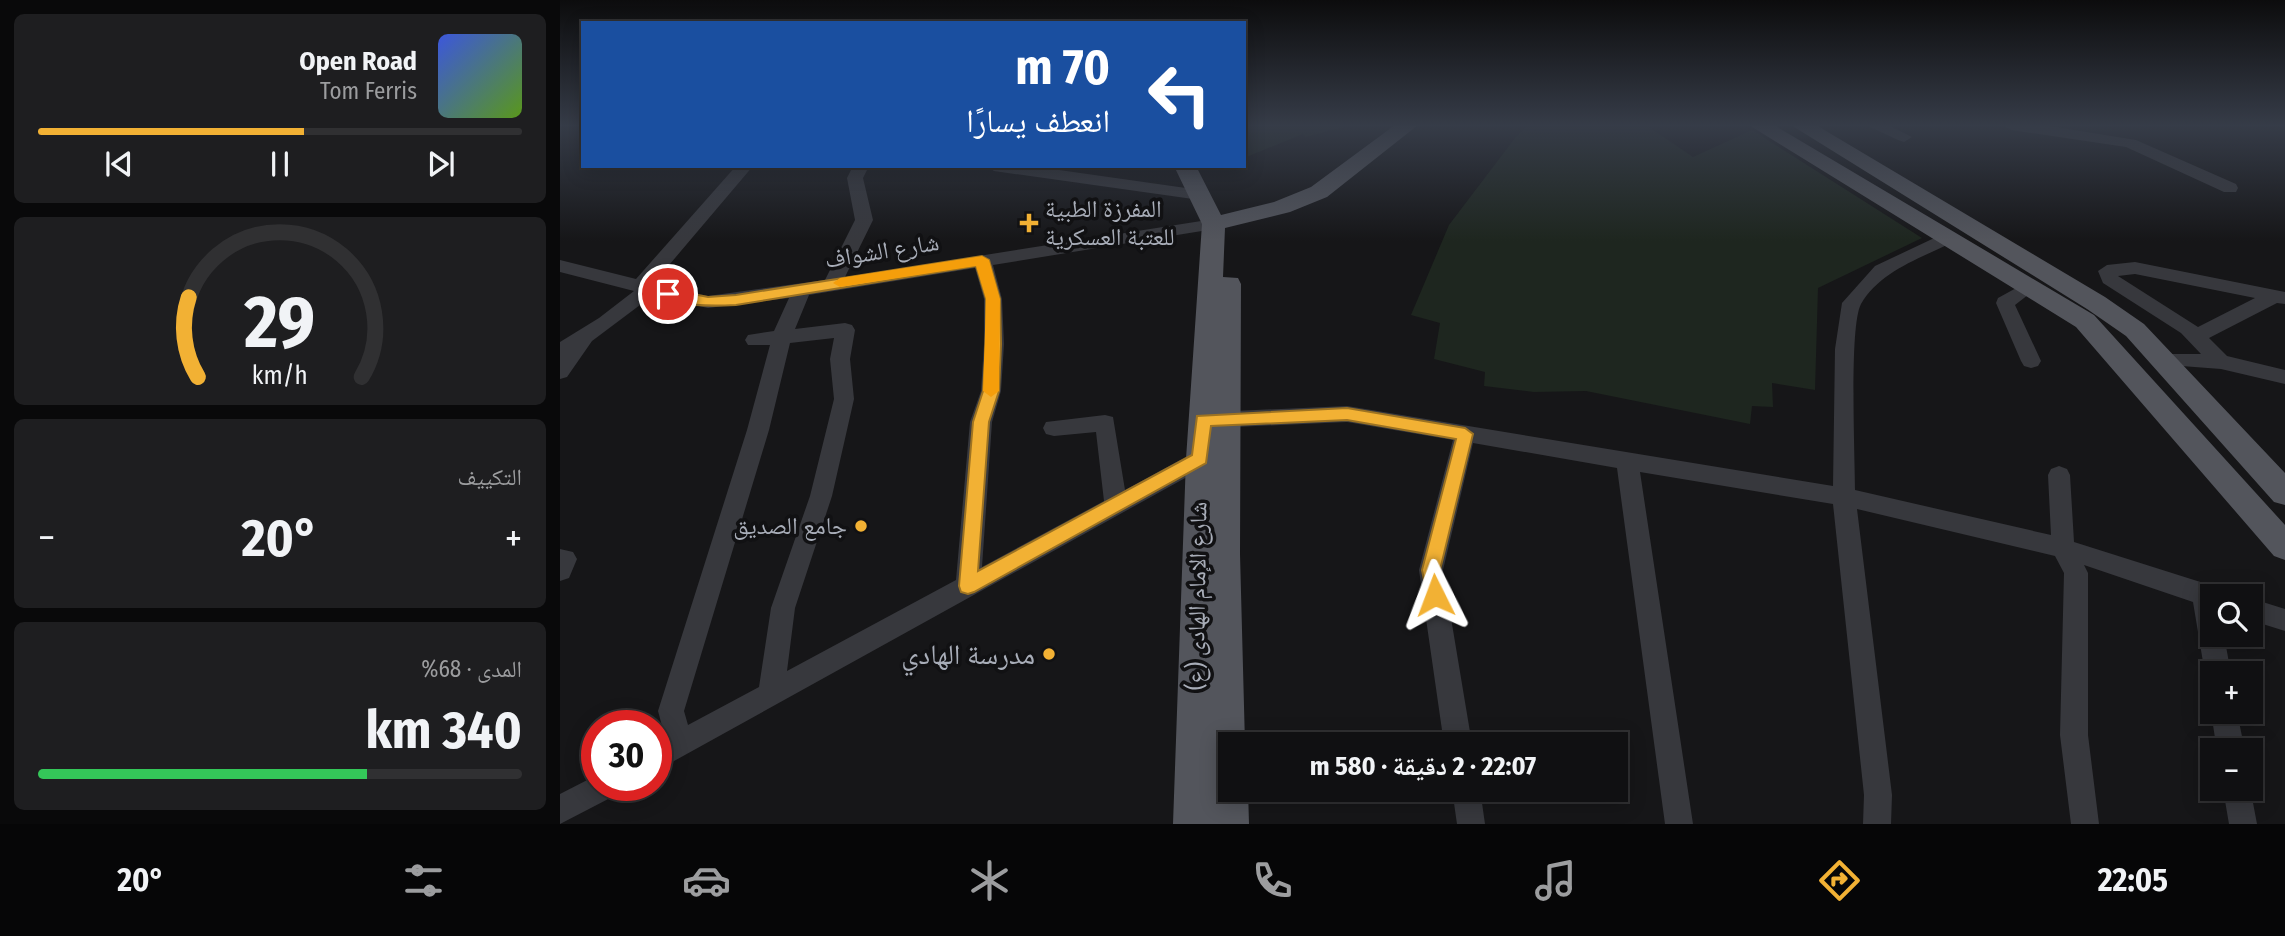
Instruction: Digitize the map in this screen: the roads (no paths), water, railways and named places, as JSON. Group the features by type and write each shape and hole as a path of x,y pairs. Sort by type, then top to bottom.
{"main road":[{"path":"1223,222 1282,207 1319,192 1357,163"},
{"path":"1823,163 2085,321 2285,547"},
{"path":"1865,163 2096,303 2135,330 2285,493"},
{"name":"شارع الإمام الهادی (ع)","path":"1187,168 1202,181 1223,222 1192,824"},
{"name":"شارع الإمام الهادی (ع)","path":"1212,458 1230,824"}],"street":[{"path":"2175,163 2230,188"},
{"path":"560,350 617,317 743,168"},
{"path":"832,284 864,220 855,178 860,168"},
{"path":"1034,169 1202,181"},
{"name":"شارع الشواف","path":"560,266 708,302 736,300 1223,222"},
{"path":"1877,824 1878,794 1844,497 1845,349 1851,303 1881,270 1947,238"},
{"path":"968,586 981,422 991,391 994,344 993,299 982,260"},
{"path":"2221,362 2198,335 2110,279 2107,271 2135,268 2280,297"},
{"path":"2029,287 2005,303 2031,361"},
{"path":"680,744 671,711 758,430 782,336 802,289"},
{"path":"2198,335 2280,297"},
{"path":"755,340 845,330 840,359 844,399 821,496 783,608 771,694"},
{"path":"560,372 586,337"},
{"path":"2162,359 2221,362 2285,377"},
{"path":"1214,420 1347,414 1844,497 2063,548 2200,592"},
{"path":"1054,428 1105,423 1116,505"},
{"path":"1456,732 1431,570 1465,434"},
{"path":"672,748 1116,505 1212,458"},
{"path":"1627,460 1679,824"},
{"path":"2059,475 2063,548 2076,573 2074,735 2085,824"},
{"path":"560,559 565,559 560,571"},
{"path":"2263,613 2285,620"},
{"path":"560,810 581,799"},
{"path":"2240,801 2244,824"},
{"path":"1467,802 1471,824"}],"place":[{"name":"المفرزة الطبية للعتبة العسكرية","path":"1029,223"},
{"name":"جامع الصديق","path":"861,526"},
{"name":"مدرسة الهادي","path":"1049,654"}]}
